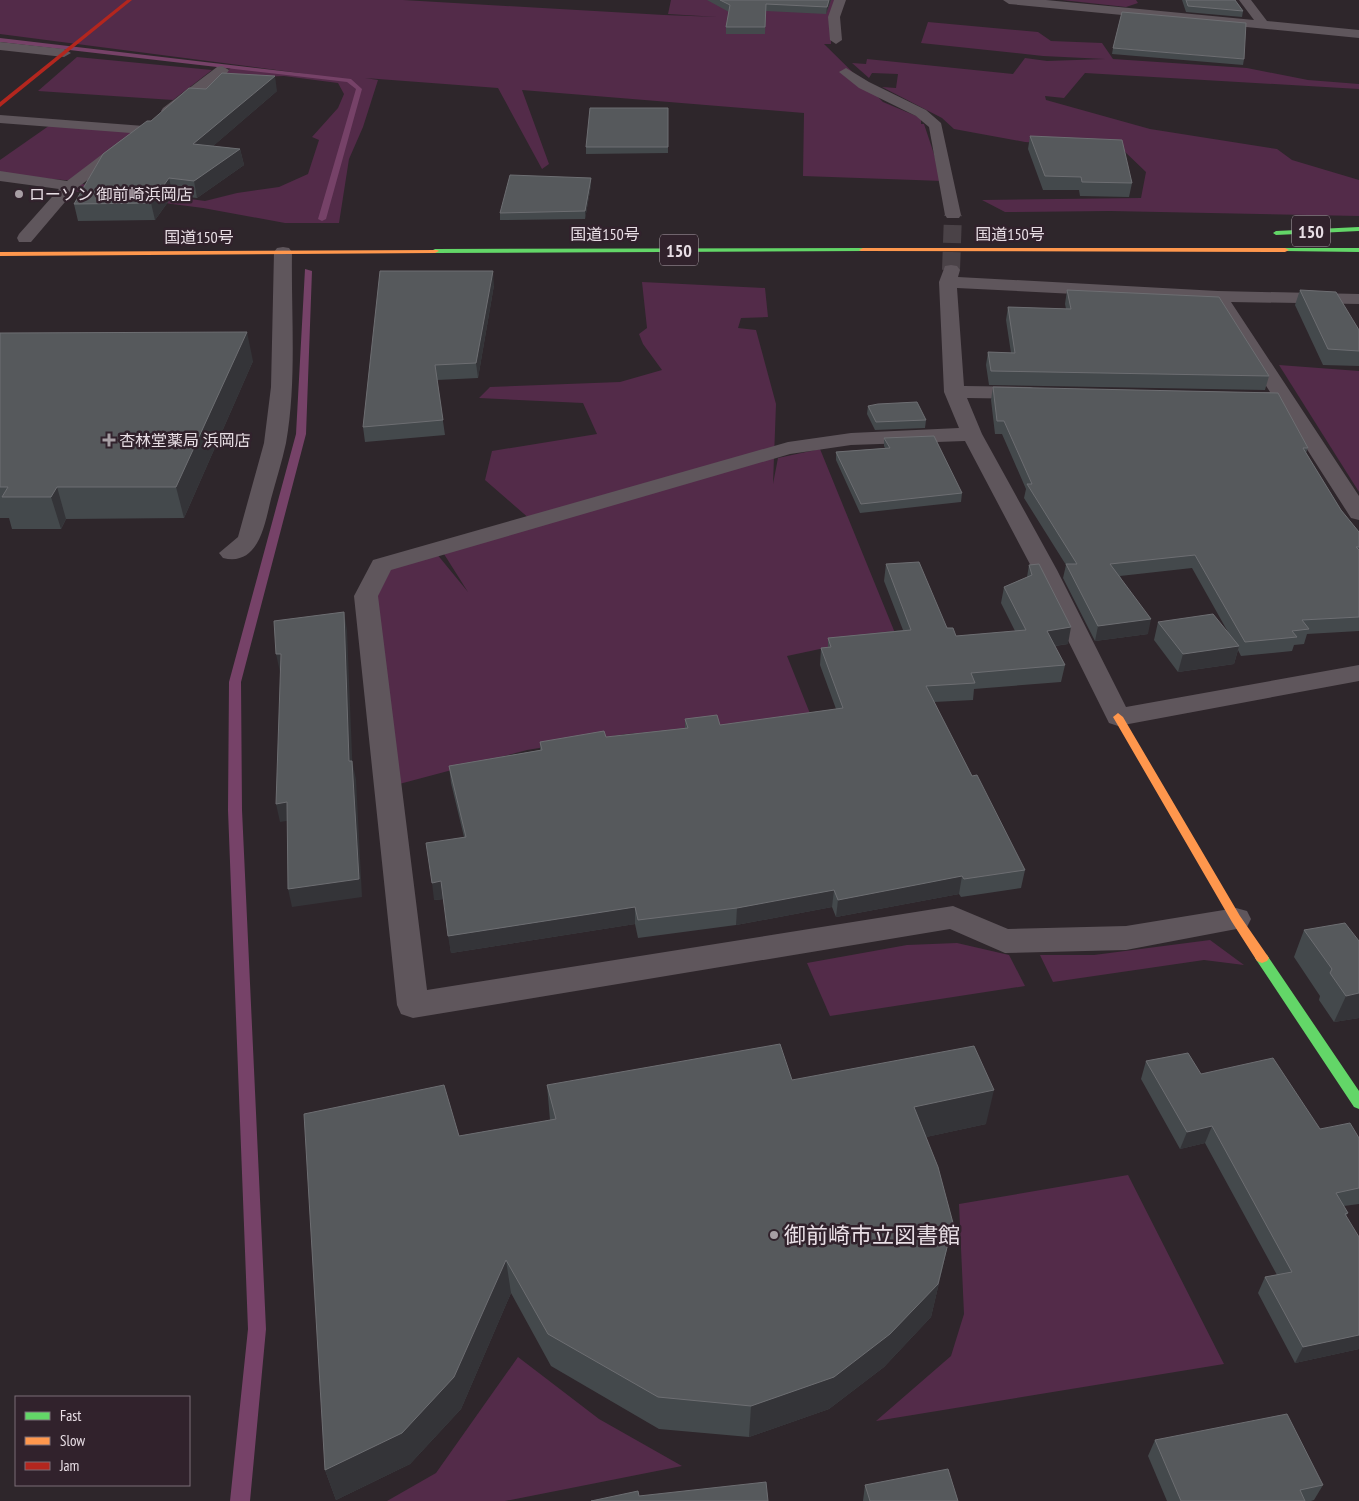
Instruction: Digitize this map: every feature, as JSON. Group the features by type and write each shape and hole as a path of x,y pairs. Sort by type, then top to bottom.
{"main road":[{"path":"0,105 130,0"},
{"name":"150","path":"1359,229 1262,233 1359,233"},
{"path":"21,238 44,238"},
{"name":"150","path":"1264,250 1359,254"},
{"name":"国道150号","path":"0,254 1359,250"},
{"path":"1118,717 1236,920 1359,1103"}],"street":[{"path":"836,40 834,17 840,0"},
{"path":"1009,0 1359,34"},
{"path":"1245,0 1263,24"},
{"path":"0,46 68,50"},
{"path":"21,238 70,186 222,70"},
{"path":"846,72 864,85 921,113 936,126 953,215"},
{"path":"0,119 144,130"},
{"path":"0,176 70,186"},
{"path":"231,553 249,540 275,443 281,387 283,252"},
{"path":"1355,681 1118,717 1045,570 972,434 954,392 949,276 1218,296 1359,299"},
{"path":"1218,296 1359,513"},
{"path":"954,392 1052,394"},
{"path":"1228,397 1286,398"},
{"path":"972,434 851,439 788,448 532,520 381,565 366,596 413,1005 953,917 1005,941 1126,938 1236,920"}],"shaded area":[{"path":"0,0 403,0 718,17 668,14 671,0 836,0 831,19 831,44 824,44 883,102 921,118 921,124 924,124 943,181 803,176 804,113 522,90 549,164 542,169 498,88 365,78 378,80 363,127 349,159 339,223 285,223 203,208 72,191 82,184 205,201 237,193 279,187 308,174 319,140 312,137 338,108 344,94 338,83 284,76 260,77 208,86 231,68 307,74 0,34"},
{"path":"1062,0 1136,0 1138,3 1126,7"},
{"path":"928,22 1038,32 1051,41 1102,43 1113,59 1247,68 1308,80 1359,84 1359,89 1085,73 1064,98 1045,96 1046,100 1150,129 1277,149 1292,160 1359,180 1359,216 1110,211 1005,212 982,200 1141,198 1146,172 1122,149 1025,142 954,129 942,118 882,87 896,88 898,74 872,73 869,78 852,63 866,64 867,59 1013,74 1025,58 1047,61 1105,59 1043,56 921,43"},
{"path":"77,57 212,70 173,100 38,91"},
{"path":"53,123 141,132 77,181 0,175 0,160"},
{"path":"642,282 765,288 768,317 741,318 738,328 756,330 776,404 773,484 778,458 820,449 895,633 787,656 813,721 626,734 527,750 388,787 375,596 384,569 436,553 468,592 444,554 531,520 485,480 492,451 597,434 583,403 479,398 490,387 620,382 662,370 643,344 639,334 647,328"},
{"path":"1279,365 1359,371 1359,492"},
{"path":"1210,940 1244,965 1204,960 1053,982 1040,955 1094,955"},
{"path":"957,943 1009,955 1025,986 830,1016 807,963 907,945"},
{"path":"1128,1175 1224,1364 876,1421 951,1356 964,1314 959,1204"},
{"path":"518,1357 599,1419 682,1466 505,1501 387,1501 436,1473"}],"building":[{"path":"720,0 829,0 827,7 766,4 765,27 726,27 730,5"},
{"path":"1186,0 1235,0 1243,11 1188,6"},
{"path":"1122,12 1246,23 1244,59 1113,48"},
{"path":"222,73 275,76 193,144 240,149 194,181 169,178 151,203 74,204 103,154 147,121 151,121 189,88 206,89"},
{"path":"590,108 668,108 668,147 586,147"},
{"path":"1030,136 1122,140 1132,183 1082,182 1081,177 1045,176"},
{"path":"510,175 591,178 585,211 500,213"},
{"path":"380,271 493,271 476,363 435,365 443,420 363,427"},
{"path":"1067,290 1219,297 1269,376 991,371 988,352 1015,353 1008,307 1071,309"},
{"path":"1300,290 1336,292 1359,330 1359,351 1328,349"},
{"name":"杏林堂薬局 浜岡店","path":"247,332 176,487 57,487 51,497 2,497 8,487 0,487 0,333"},
{"path":"993,387 1278,393 1308,448 1303,448 1341,510 1359,532 1359,547 1356,547 1359,550 1359,617 1302,620 1309,629 1292,631 1297,637 1245,642 1195,555 1110,564 1151,619 1098,626 1066,564 1077,564 1027,484 1032,484 1004,421 997,421"},
{"path":"917,402 926,420 876,422 868,406 878,404"},
{"path":"934,436 962,493 861,504 836,452 890,448 884,438"},
{"path":"919,562 947,628 953,628 956,636 1026,630 1004,587 1032,575 1029,565 1039,564 1071,627 1047,631 1065,665 971,673 975,683 926,686 972,776 977,775 1025,870 964,879 962,876 838,900 834,890 737,908 638,920 635,907 448,936 441,881 432,883 426,843 466,837 449,766 542,750 540,742 604,731 606,737 688,728 685,719 717,715 720,725 843,708 821,648 831,647 828,638 911,630 886,564"},
{"path":"344,612 349,761 352,761 359,879 288,889 287,802 276,804 281,654 276,654 274,621"},
{"path":"1213,614 1239,646 1183,654 1158,622"},
{"path":"1345,923 1359,941 1359,993 1346,996 1330,973 1332,969 1304,930"},
{"path":"780,1044 792,1080 974,1046 994,1090 914,1107 938,1167 953,1223 938,1284 890,1334 834,1377 751,1406 658,1397 548,1334 506,1260 454,1377 402,1433 325,1470 304,1114 444,1085 459,1136 556,1119 547,1085"},
{"path":"1188,1053 1201,1074 1273,1058 1320,1129 1350,1123 1359,1138 1359,1188 1336,1193 1348,1213 1345,1214 1359,1237 1359,1335 1303,1347 1265,1277 1292,1272 1212,1126 1187,1132 1146,1061"},
{"path":"1287,1414 1323,1485 1300,1490 1305,1501 1181,1501 1155,1440"},
{"path":"948,1469 958,1501 870,1501 865,1485"},
{"path":"766,1482 768,1501 591,1501 638,1491 639,1496"}],"waterway":[{"path":"0,40 349,80 359,89 322,219"},
{"path":"240,1501 257,1329 235,810 235,682 301,434 308,271"}],"tunnel":[{"path":"951,270 953,215"}],"traffic: fast":[{"path":"1276,233 1359,229"},
{"path":"435,251 863,250"},
{"path":"1285,250 1359,250"},
{"path":"1262,958 1359,1103"}],"traffic: slow":[{"path":"863,250 1285,250"},
{"path":"0,254 435,251"},
{"path":"1118,717 1236,919 1262,958"}],"traffic: jam":[{"path":"0,105 130,0"}],"place":[{"name":"ローソン 御前崎浜岡店","path":"19,194"},
{"name":"杏林堂薬局 浜岡店","path":"109,440"},
{"name":"御前崎市立図書館","path":"774,1235"}]}
